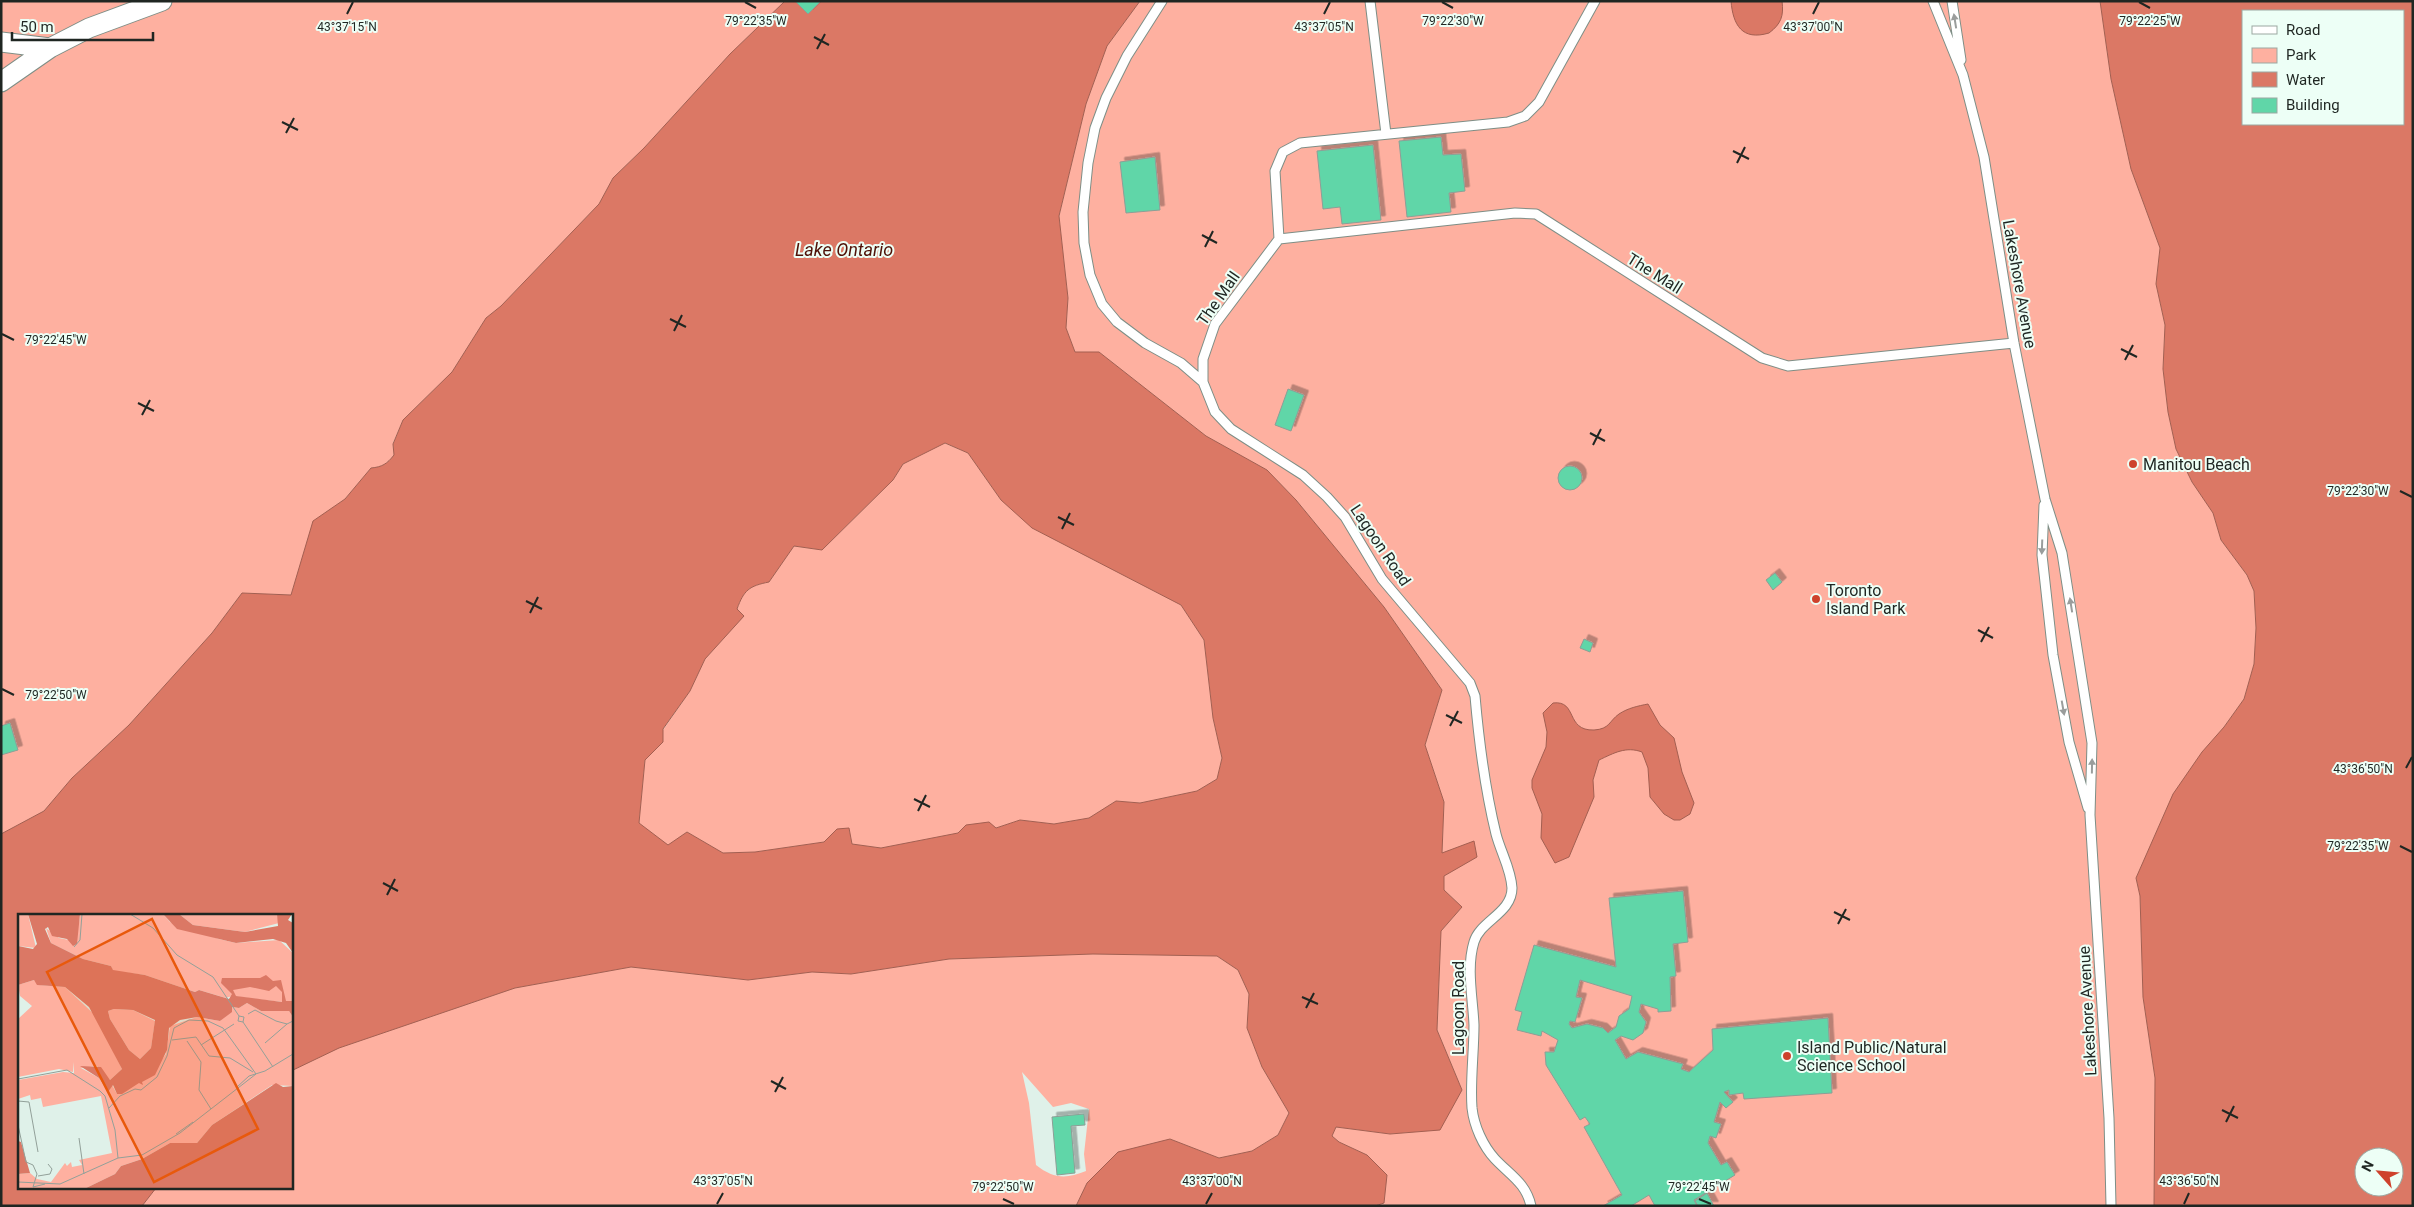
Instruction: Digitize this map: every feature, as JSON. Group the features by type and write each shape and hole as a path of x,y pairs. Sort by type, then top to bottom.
{"street":[{"path":"1,82 50,48 89,28 162,1"},
{"path":"1,42 50,48"}],"lane":[{"name":"Lagoon Road","path":"1162,1 1127,56 1106,98 1095,128 1088,163 1083,212 1084,243 1090,275 1102,304 1116,322 1145,343 1181,363 1203,382 1214,409 1223,422 1236,433 1303,475 1345,517 1382,579 1470,683 1474,696 1487,792 1496,835 1509,869 1512,890 1499,914 1482,927 1474,942 1471,964 1474,1026 1472,1109 1476,1127 1487,1148 1495,1159 1520,1180 1531,1206"},
{"path":"1370,1 1386,134"},
{"path":"1279,240 1275,173 1276,165 1283,152 1298,144 1508,122 1525,116 1539,102 1595,1"},
{"name":"Lakeshore Avenue","path":"1933,1 1963,75"},
{"name":"Lakeshore Avenue","path":"1952,1 1963,75 1984,157 2014,343 2045,498 2062,553 2092,742 2090,815 2109,1118 2111,1206"},
{"name":"The Mall","path":"1203,382 1203,359 1215,324 1279,240 1515,214 1536,214 1753,353 1762,358 1788,366 2014,343"},
{"name":"Lakeshore Avenue","path":"2045,498 2042,555 2053,655 2069,742 2090,815"}],"green space":[{"path":"1,1 785,1 730,54 644,148 613,178 599,204 501,306 486,318 452,372 403,420 393,443 394,455 384,464 371,468 345,499 314,521 291,595 242,593 212,633 129,725 72,778 44,811 1,834"},
{"name":"Toronto Island Park","path":"1140,1 2100,1 2111,79 2131,169 2160,248 2156,284 2165,325 2163,369 2168,412 2176,449 2192,482 2213,513 2221,540 2247,575 2254,591 2256,628 2254,664 2244,699 2224,727 2136,878 2140,896 2143,997 2155,1078 2154,1206 1375,1206 1384,1203 1367,1155 1339,1142 1332,1136 1336,1127 1390,1134 1412,1132 1462,1090 1437,1030 1441,931 1462,907 1444,890 1442,853 1444,802 1425,745 1442,690 1384,607 1296,500 1267,470 1206,436 1099,352 1075,352 1066,328 1068,298 1059,217 1086,104 1107,46"},
{"path":"944,443 968,453 1001,500 1181,605 1204,640 1213,718 1222,758 1217,779 1197,791 1140,803 1116,801 1090,818 1054,824 1020,820 996,828 966,825 959,833 881,848 852,844 849,829 837,829 824,842 755,852 723,853 687,832 668,846 639,823 645,760 663,742 663,730 690,691 705,659 743,616 737,609 744,593 756,585 769,582 794,546 822,550 893,480 903,464"},
{"path":"1093,954 1217,956 1238,970 1249,994 1247,1028 1262,1067 1289,1113 1278,1135 1252,1151 1219,1158 1170,1139 1087,1183 1076,1206 142,1206 154,1190 292,1190 292,1071 338,1048 515,988 631,967 748,980 812,972 851,974 949,959","holes":["1022,1072 1053,1107 1071,1103 1089,1109 1084,1154 1086,1171 1066,1176 1054,1175 1036,1165 1029,1103"]}],"water":[{"name":"Lake Ontario","path":"785,1 795,1 808,14 821,1 1140,1 1107,46 1086,104 1059,216 1068,298 1066,328 1075,352 1099,352 1206,436 1267,470 1296,500 1384,607 1442,690 1425,745 1444,802 1442,853 1474,841 1477,857 1444,876 1444,890 1462,907 1441,931 1437,1030 1462,1090 1440,1130 1390,1134 1336,1127 1332,1136 1339,1142 1367,1155 1387,1175 1384,1203 1375,1206 1076,1206 1087,1183 1118,1152 1170,1139 1219,1158 1252,1151 1278,1135 1289,1113 1262,1067 1247,1028 1249,994 1238,970 1217,956 1093,954 949,959 851,974 812,972 748,980 631,967 515,988 339,1048 292,1071 292,914 18,914 18,1190 154,1190 142,1206 1,1206 1,834 44,811 72,778 129,725 212,633 242,593 291,595 313,521 345,499 371,468 384,464 394,455 393,444 403,420 452,372 486,318 501,306 599,204 613,178 644,148 730,54","holes":["945,443 968,453 1001,500 1032,528 1181,605 1204,640 1213,718 1222,758 1217,779 1197,791 1140,803 1116,801 1089,818 1054,824 1020,820 996,828 989,822 966,825 958,833 881,848 852,844 849,828 837,829 824,842 755,852 723,853 687,832 668,845 639,823 645,760 663,742 663,729 690,691 705,659 744,616 737,609 742,597 752,587 769,582 794,546 822,550 893,480 903,464"]},
{"path":"1731,1 1782,1 1781,19 1769,33 1752,35 1746,33 1737,24"},
{"path":"2100,1 2413,1 2413,1206 2154,1206 2155,1078 2143,997 2140,896 2136,878 2173,794 2202,752 2224,727 2244,699 2254,664 2256,628 2254,591 2247,575 2221,540 2213,513 2192,482 2176,449 2168,412 2163,369 2165,325 2156,284 2160,248 2131,169 2111,79"},
{"path":"1553,703 1561,703 1566,706 1579,726 1594,730 1603,728 1626,710 1648,704 1660,725 1674,738 1682,772 1694,803 1690,814 1680,820 1674,820 1664,814 1650,797 1648,768 1642,752 1625,750 1615,753 1599,760 1593,780 1594,797 1569,857 1555,863 1541,838 1542,814 1532,788 1532,780 1546,747 1547,732 1543,713"}],"building":[{"path":"795,1 821,1 808,14"},
{"path":"1441,137 1443,155 1461,154 1465,191 1449,193 1451,212 1407,217 1399,141"},
{"path":"1373,145 1381,220 1342,224 1340,207 1323,209 1317,151"},
{"path":"1155,157 1160,210 1126,213 1120,162"},
{"path":"1288,389 1304,395 1291,431 1275,425"},
{"path":"1570,466 1579,469 1582,478 1579,487 1570,490 1561,487 1558,478 1561,469"},
{"path":"1775,573 1782,582 1773,590 1766,580"},
{"path":"1584,639 1593,643 1590,652 1580,648"},
{"path":"10,723 18,750 1,755 1,726"},
{"name":"Island Public/Natural Science School","path":"1683,891 1688,942 1673,944 1676,976 1670,977 1671,1011 1658,1012 1658,1009 1641,1004 1639,1012 1646,1022 1643,1033 1633,1040 1621,1036 1615,1040 1626,1059 1638,1052 1683,1064 1681,1069 1689,1072 1713,1050 1712,1029 1828,1018 1832,1093 1744,1099 1743,1093 1729,1095 1729,1090 1724,1092 1733,1102 1726,1108 1720,1102 1714,1122 1721,1124 1716,1138 1710,1136 1708,1143 1721,1165 1727,1162 1735,1175 1694,1200 1697,1206 1655,1206 1649,1195 1631,1206 1603,1206 1622,1195 1584,1127 1590,1124 1585,1117 1580,1120 1546,1065 1545,1052 1554,1052 1558,1040 1542,1031 1541,1036 1517,1030 1522,1012 1515,1010 1534,945 1616,967 1609,898","holes":["1580,980 1632,996 1629,1009 1619,1016 1616,1027 1608,1033 1603,1028 1587,1024 1572,1028 1569,1024 1570,1021 1575,1022 1582,998 1576,997"]},
{"path":"1084,1114 1085,1125 1071,1126 1075,1173 1057,1175 1052,1117"},
{"path":"1707,1193 1714,1206 1698,1206 1695,1201"}],"place":[{"name":"Manitou Beach","path":"2133,464"},
{"name":"Toronto Island Park","path":"1816,599"},
{"name":"Island Public/Natural Science School","path":"1787,1056"}]}
